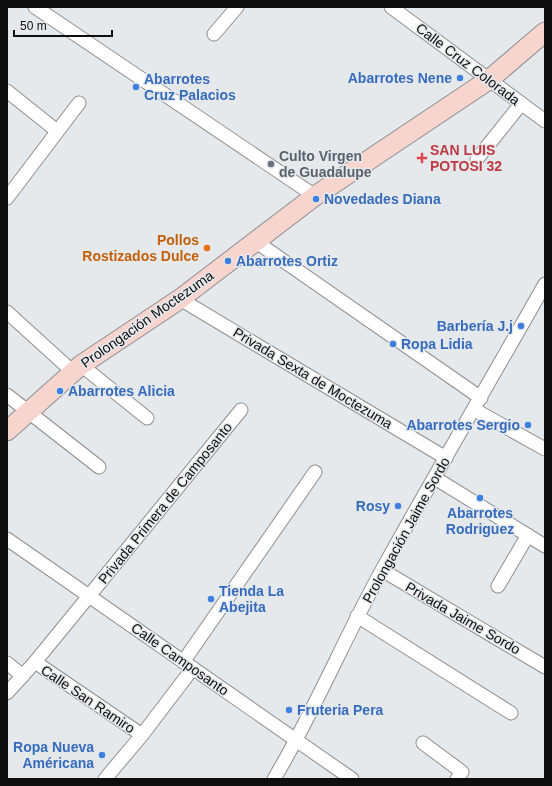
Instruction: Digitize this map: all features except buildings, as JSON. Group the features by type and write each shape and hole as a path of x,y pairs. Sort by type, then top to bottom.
{"main road":[{"name":"Prolongación Moctezuma","path":"7,431 77,369 180,299 315,196 490,79 545,32"}],"street":[{"path":"35,7 315,196"},
{"path":"214,34 237,7"},
{"name":"Calle Cruz Colorada","path":"391,7 545,121"},
{"path":"7,91 57,131"},
{"path":"7,198 79,103"},
{"path":"477,159 521,104"},
{"path":"255,241 481,398"},
{"name":"Prolongación Jaime Sordo","path":"274,779 297,740 382,570 545,284"},
{"name":"Privada Sexta de Moctezuma","path":"180,299 446,458"},
{"path":"7,312 77,369 147,418"},
{"path":"7,395 99,468"},
{"name":"Privada Primera de Camposanto","path":"7,693 35,662 241,410"},
{"path":"474,410 544,446"},
{"path":"105,779 142,735 315,472"},
{"path":"435,478 545,546"},
{"path":"498,586 528,535"},
{"name":"Calle Camposanto","path":"7,539 352,779"},
{"name":"Privada Jaime Sordo","path":"382,570 545,667"},
{"path":"358,616 511,713"},
{"name":"Calle San Ramiro","path":"35,662 142,735"},
{"path":"7,663 23,676"},
{"path":"423,743 462,772 457,779"}],"place":[{"name":"Abarrotes Nene","path":"460,78"},
{"name":"Abarrotes Cruz Palacios","path":"136,87"},
{"name":"SAN LUIS POTOSI 32","path":"422,158"},
{"name":"Culto Virgen de Guadalupe","path":"271,164"},
{"name":"Novedades Diana","path":"316,199"},
{"name":"Pollos Rostizados Dulce","path":"207,248"},
{"name":"Abarrotes Ortiz","path":"228,261"},
{"name":"Barbería J.j","path":"521,326"},
{"name":"Ropa Lidia","path":"393,344"},
{"name":"Abarrotes Alicia","path":"60,391"},
{"name":"Abarrotes Sergio","path":"528,425"},
{"name":"Abarrotes Rodriguez","path":"480,498"},
{"name":"Rosy","path":"398,506"},
{"name":"Tienda La Abejita","path":"211,599"},
{"name":"Fruteria Pera","path":"289,710"},
{"name":"Ropa Nueva Américana","path":"102,755"}]}
